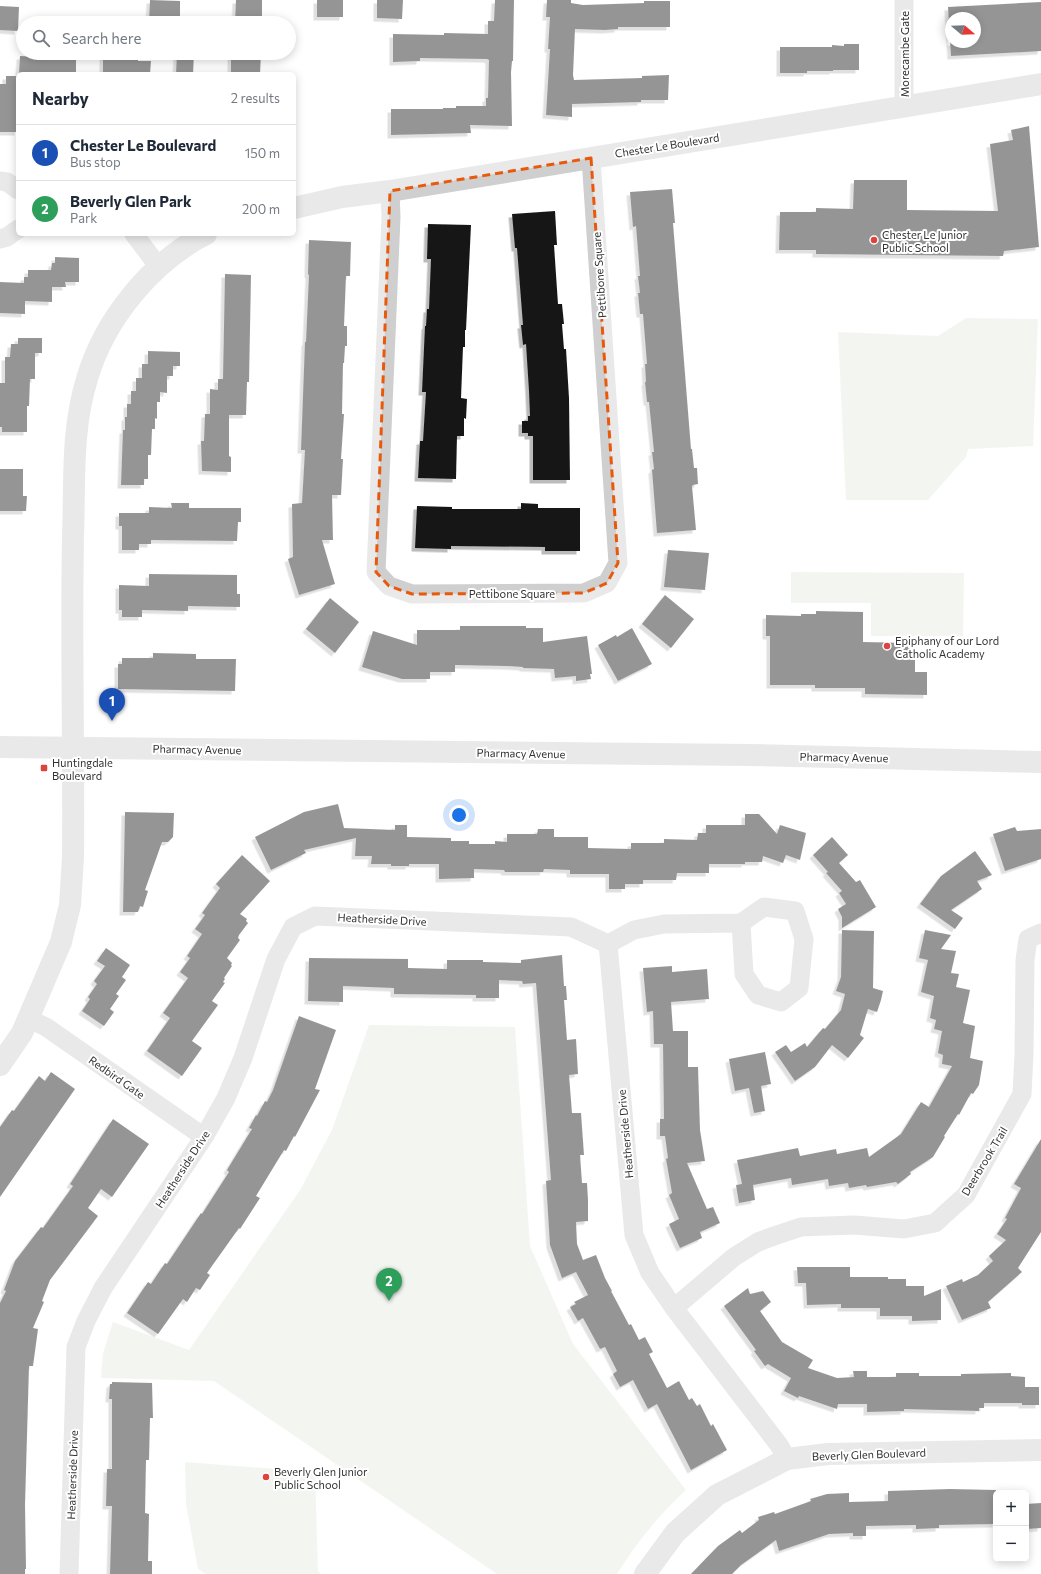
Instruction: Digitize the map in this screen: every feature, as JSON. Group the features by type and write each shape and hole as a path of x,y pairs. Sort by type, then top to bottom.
{"street":[{"name":"Morecambe Gate","path":"904,0 904,108"},
{"name":"Chester Le Boulevard","path":"296,208 342,197 390,191 765,128 904,108 1041,84"},
{"name":"Pettibone Square","path":"390,191 391,217 376,572 389,586 412,594 584,593 607,583 618,562 591,158"},
{"path":"0,180 7,182 16,189"},
{"path":"0,239 7,237 16,230"},
{"path":"136,236 158,266"},
{"path":"0,1065 22,1033 29,1019 61,942 70,905 73,857 73,579 77,416 87,378 104,336 127,302 158,266 191,241 202,236"},
{"name":"Pharmacy Avenue","path":"0,747 750,755 1041,762"},
{"path":"608,944 634,930 664,924 741,923 764,907 795,911 804,939 799,988 781,1002 758,995 744,974 741,923"},
{"name":"Heatherside Drive","path":"69,1574 76,1347 86,1321 103,1288 204,1137 226,1098 243,1058 276,959 293,927 315,916 571,927 608,944 634,1235 650,1273 674,1308 779,1445 787,1459"},
{"name":"Deerbrook Trail","path":"674,1308 734,1257 758,1242 801,1227 854,1225 904,1229 912,1228 935,1222 966,1195 1022,1094 1025,960 1028,939 1041,933"},
{"name":"Redbird Gate","path":"29,1019 50,1030 204,1137"},
{"name":"Beverly Glen Boulevard","path":"645,1574 675,1533 717,1495 787,1459 828,1454 1041,1450"}],"highlighted area":[{"path":"591,158 618,563 607,583 584,593 412,594 389,586 376,572 390,191"}],"shaded area":[{"path":"966,318 1038,319 1033,446 968,449 966,457 928,500 846,500 838,332 938,336"},
{"path":"791,572 964,573 963,636 871,636 871,603 791,603"},
{"path":"369,1025 515,1027 530,1246 573,1344 686,1490 649,1529 617,1574 497,1574 214,1381 101,1378 103,1353 113,1322 189,1350 300,1190 332,1130"},
{"path":"185,1462 315,1472 318,1571 321,1574 206,1574 198,1569 186,1504"}],"building":[{"path":"150,0 180,1 180,16 149,16"},
{"path":"236,0 262,0 262,16 235,16"},
{"path":"317,0 343,0 343,17 317,17"},
{"path":"377,0 403,0 402,19 377,18"},
{"path":"495,0 514,0 513,61 511,72 512,126 470,125 471,133 391,135 391,109 443,109 456,108 456,106 486,106 486,98 488,98 489,60 420,58 420,61 393,62 393,34 488,34 488,21 494,21"},
{"path":"547,0 571,0 571,3 583,5 670,1 670,27 618,27 618,29 605,30 575,29 573,75 574,80 642,78 642,76 669,75 668,100 572,104 572,117 546,115 550,49 548,49 550,17 546,17"},
{"path":"1041,2 1041,51 951,56 951,48 981,48 981,12 948,12 948,7"},
{"path":"0,6 19,7 19,16 16,16 16,31 0,30"},
{"path":"844,44 859,44 859,70 780,73 780,47 832,47 832,45 844,46"},
{"path":"20,60 76,60 76,72 19,72"},
{"path":"103,60 151,61 150,72 103,72"},
{"path":"177,60 194,60 193,72 176,72"},
{"path":"231,60 261,60 260,72 231,72"},
{"path":"6,76 16,76 16,132 0,132 0,84 6,84"},
{"path":"1029,126 1039,247 1004,251 1003,256 816,254 816,250 779,250 780,212 816,212 816,208 853,209 854,180 907,180 907,210 998,211 990,144 1013,140 1011,130"},
{"path":"672,189 675,223 673,223 691,449 694,468 697,468 698,484 692,486 696,530 657,533 652,470 654,469 652,452 654,452 649,402 647,402 645,382 645,364 647,364 643,314 640,314 638,293 640,293 638,276 640,276 636,226 633,227 630,192"},
{"path":"555,211 557,245 554,245 558,304 562,304 564,324 562,324 564,349 566,349 569,398 570,480 533,480 533,436 528,436 528,433 522,433 522,421 528,421 528,416 530,416 529,391 526,344 523,345 521,325 523,325 517,248 515,248 512,214"},
{"path":"428,224 471,225 461,398 467,399 466,419 464,418 464,436 457,436 456,479 418,478 420,441 423,441 426,392 422,392 425,326 427,309 429,309 431,259 427,259"},
{"path":"309,240 351,242 350,276 346,276 344,326 347,326 347,346 345,346 343,363 342,414 344,414 341,459 343,459 341,495 332,495 333,540 322,540 335,584 299,595 288,559 293,557 292,504 302,503 305,450 301,450 309,275"},
{"path":"55,257 79,258 79,282 65,282 66,287 52,287 52,302 25,301 25,314 0,313 0,282 24,283 24,277 28,277 28,270 51,270 52,263 55,263"},
{"path":"225,274 251,275 249,382 247,382 246,415 229,415 229,456 231,457 231,472 202,471 201,441 204,441 205,414 210,414 210,389 218,390 218,379 223,379"},
{"path":"18,338 42,338 42,353 35,353 35,379 30,379 29,406 27,406 27,432 2,432 2,427 0,427 0,383 5,383 5,357 10,357 11,344 18,344"},
{"path":"148,351 180,352 180,366 173,366 173,376 167,376 167,393 160,392 160,402 157,402 157,419 155,418 155,429 152,429 151,455 148,455 148,479 144,479 144,485 121,485 123,430 125,430 125,417 127,417 127,404 131,404 131,391 136,391 136,378 142,378 142,364 148,364"},
{"path":"0,469 23,469 23,496 27,496 26,511 0,511"},
{"path":"171,503 189,503 189,508 241,508 241,522 238,522 237,541 151,540 151,544 139,544 139,550 122,550 122,526 119,526 119,513 149,513 149,507 172,508"},
{"path":"521,503 538,504 538,508 580,508 580,551 545,551 545,547 451,546 451,549 415,548 417,506 452,507 452,509 521,509"},
{"path":"668,550 709,553 705,590 664,587"},
{"path":"149,574 237,575 237,594 240,594 240,607 188,606 188,611 142,610 142,617 122,617 122,610 119,610 119,585 149,586"},
{"path":"665,595 694,619 671,648 642,624"},
{"path":"330,598 359,622 335,653 306,629"},
{"path":"816,611 863,612 863,642 908,643 908,648 915,648 915,672 927,672 927,695 865,694 865,688 815,688 815,685 770,685 770,636 766,636 766,615 801,616 801,614 816,614"},
{"path":"460,626 526,626 526,628 543,628 543,642 587,636 592,674 590,674 591,679 576,681 576,676 555,678 554,669 455,665 455,672 430,672 430,679 402,679 362,667 373,631 417,645 417,630 460,630"},
{"path":"632,628 652,664 618,681 598,645 616,635 617,637"},
{"path":"153,653 196,654 196,659 236,659 235,691 118,689 118,664 122,664 122,658 153,658"},
{"path":"338,804 344,828 395,830 395,825 407,825 407,837 451,838 451,841 469,841 469,844 495,844 495,841 507,842 507,834 537,834 538,829 554,829 554,837 588,837 588,848 631,849 631,843 664,843 664,839 697,840 698,833 706,833 706,825 745,825 745,814 759,814 777,834 780,825 806,833 800,860 786,855 783,863 763,856 762,862 745,862 745,864 709,864 709,873 677,873 676,880 643,880 643,884 625,884 625,889 609,889 609,874 570,874 570,870 544,869 543,872 505,872 504,870 474,869 474,878 439,879 439,864 409,864 409,866 391,866 391,864 371,864 372,856 355,856 356,838 304,850 306,853 271,870 255,837 304,812"},
{"path":"125,812 174,813 173,837 168,842 162,842 145,890 148,891 143,907 140,906 138,912 123,912"},
{"path":"1015,827 1017,831 1041,829 1041,859 1005,871 993,834"},
{"path":"832,837 848,855 839,863 856,882 860,880 876,907 842,928 842,917 838,909 846,904 839,893 842,891 813,855"},
{"path":"975,851 992,875 977,881 982,889 951,910 963,918 955,929 920,904 941,876"},
{"path":"242,855 270,881 240,914 247,919 246,921 248,923 239,935 238,938 240,940 227,958 232,963 232,966 224,978 225,979 223,982 225,983 212,1001 218,1005 192,1041 202,1048 182,1076 147,1051 170,1018 163,1013 188,978 180,972 190,958 187,956 202,934 195,929 205,915 202,913 220,888 216,884"},
{"path":"842,930 874,931 873,988 883,991 881,1000 877,1012 868,1009 860,1035 864,1038 848,1058 832,1045 815,1067 795,1081 775,1052 786,1045 791,1052 805,1043 807,1047 841,1010 845,994 836,991 841,977"},
{"path":"925,930 951,935 941,949 956,951 951,973 959,974 956,987 970,990 963,1023 975,1026 970,1058 983,1061 979,1085 973,1094 971,1093 959,1115 958,1114 944,1136 945,1137 933,1157 910,1172 911,1174 898,1184 896,1182 867,1187 866,1185 849,1188 848,1183 829,1186 828,1179 792,1185 791,1178 753,1185 755,1200 739,1203 736,1185 742,1184 737,1160 798,1148 800,1156 836,1149 837,1154 867,1148 869,1157 901,1134 921,1102 929,1107 952,1066 942,1064 943,1055 938,1053 942,1031 934,1029 936,1020 930,1018 934,996 921,992 928,960 919,958"},
{"path":"106,948 130,965 122,977 126,980 116,994 119,996 110,1009 114,1012 104,1026 82,1011 90,999 88,997 97,984 94,981 105,966 97,961"},
{"path":"562,955 564,986 566,986 567,1000 564,1000 567,1040 576,1039 578,1074 569,1075 572,1113 581,1113 584,1155 580,1155 582,1183 587,1183 588,1200 588,1221 576,1222 577,1244 583,1260 596,1255 611,1291 629,1325 631,1324 639,1340 645,1337 653,1352 649,1354 667,1388 679,1381 689,1400 692,1398 697,1406 700,1404 711,1426 713,1424 727,1450 691,1470 657,1404 648,1409 633,1380 620,1387 613,1374 617,1371 605,1347 600,1349 583,1318 578,1321 570,1307 576,1304 574,1302 588,1295 576,1272 562,1278 550,1245 546,1181 551,1180 536,983 523,984 522,981 499,980 499,998 476,998 476,995 394,994 394,988 343,986 343,1002 308,1001 309,958 408,959 408,968 447,969 447,960 483,960 483,962 521,963 521,960"},
{"path":"672,966 672,972 707,969 709,999 671,1002 673,1031 688,1031 688,1067 698,1067 700,1130 705,1161 687,1163 707,1209 713,1207 720,1223 700,1232 702,1238 680,1248 669,1224 679,1219 669,1195 672,1193 666,1159 668,1158 665,1136 660,1136 660,1119 664,1119 663,1044 654,1044 653,1011 647,1012 643,968"},
{"path":"299,1016 336,1030 315,1089 320,1090 295,1137 294,1136 286,1151 284,1150 256,1196 260,1198 240,1229 239,1228 207,1273 210,1275 200,1290 196,1288 187,1302 183,1299 158,1334 127,1313 148,1282 151,1284 165,1263 167,1264 229,1172 227,1170 252,1129 249,1128 265,1101 267,1102 273,1090"},
{"path":"765,1052 771,1084 761,1086 765,1111 754,1113 749,1088 735,1091 729,1059"},
{"path":"51,1072 75,1089 0,1197 0,1127 12,1110 14,1111 39,1076 45,1081"},
{"path":"113,1119 149,1144 112,1197 101,1189 88,1208 98,1216 50,1280 42,1301 44,1302 33,1328 38,1329 33,1366 29,1366 25,1505 26,1569 25,1574 0,1574 0,1303 6,1291 4,1290 15,1261 41,1227 43,1228 73,1186 70,1184"},
{"path":"1041,1139 1041,1232 1018,1268 1022,1272 988,1302 991,1308 962,1320 946,1286 962,1279 963,1282 978,1275 993,1261 989,1256 1006,1240 997,1234 1007,1219 1005,1218 1021,1188 1014,1184"},
{"path":"797,1267 850,1267 850,1277 888,1277 888,1279 906,1279 906,1286 924,1286 924,1296 941,1289 941,1320 912,1321 912,1316 880,1316 880,1308 841,1308 841,1304 807,1305 806,1283 798,1283"},
{"path":"748,1288 750,1294 763,1291 771,1302 760,1311 782,1342 813,1360 808,1368 837,1378 854,1377 853,1371 867,1371 867,1377 896,1377 896,1373 919,1373 919,1376 961,1376 961,1374 1011,1373 1011,1376 1025,1377 1025,1387 1039,1387 1039,1405 1022,1405 1022,1403 984,1403 984,1408 979,1408 979,1411 904,1409 904,1411 867,1412 867,1404 838,1404 837,1409 799,1396 798,1398 784,1391 791,1378 768,1364 765,1366 754,1351 756,1350 724,1306"},
{"path":"112,1382 152,1383 153,1418 150,1418 149,1460 146,1460 145,1513 149,1514 148,1561 152,1561 152,1574 110,1574 112,1506 106,1506 107,1469 112,1469 112,1399 109,1399 110,1384 112,1384"},
{"path":"950,1489 996,1490 993,1490 993,1524 939,1525 939,1528 916,1529 916,1525 866,1526 866,1536 853,1536 853,1533 829,1534 779,1551 776,1540 741,1565 732,1574 691,1574 718,1546 740,1530 742,1533 759,1520 758,1517 774,1512 775,1514 811,1501 810,1499 827,1494 849,1493 849,1502 888,1501 888,1491"},
{"path":"1041,1503 1041,1528 1029,1529 1029,1504"}],"place":[{"name":"Chester Le Junior Public School","path":"874,240"},
{"name":"Epiphany of our Lord Catholic Academy","path":"887,646"},
{"name":"Chester Le Boulevard","path":"112,721"},
{"name":"Huntingdale Boulevard","path":"44,768"},
{"name":"Beverly Glen Park","path":"389,1301"},
{"name":"Beverly Glen Junior Public School","path":"266,1477"}]}
